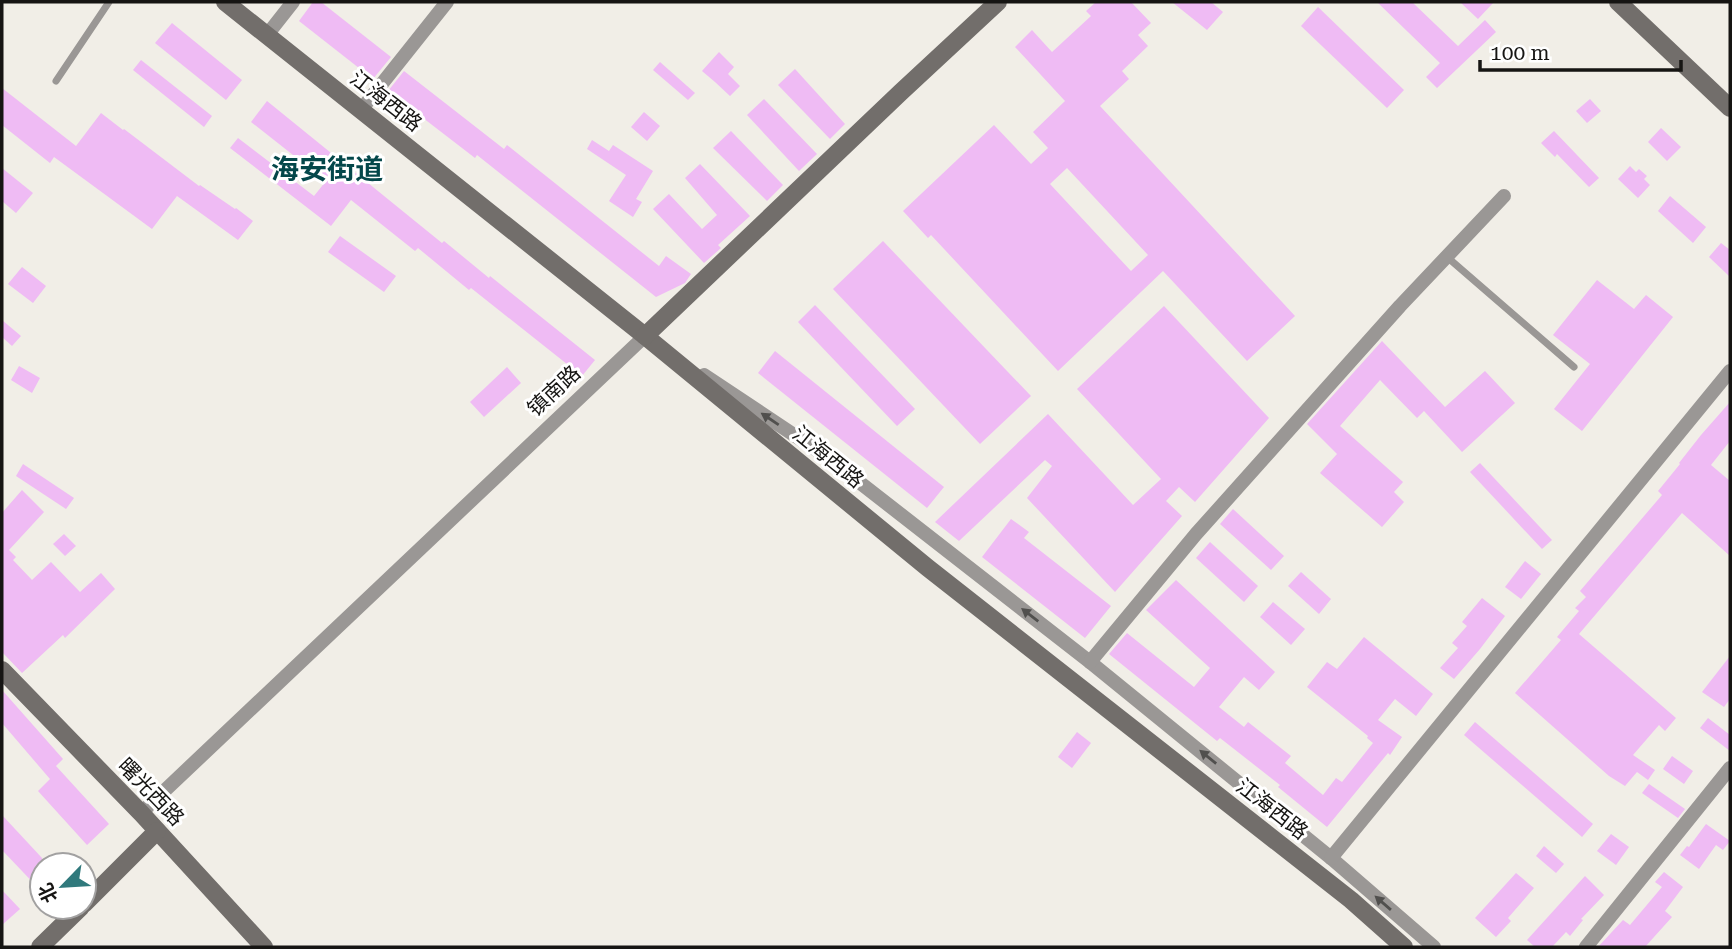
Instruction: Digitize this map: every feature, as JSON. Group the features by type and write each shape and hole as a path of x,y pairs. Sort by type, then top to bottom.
{"main road":[{"name":"江海西路","path":"225,2 645,336 928,568 1351,900 1404,947"},
{"name":"镇南路","path":"645,336 998,2"},
{"path":"1618,2 1730,107"},
{"name":"曙光西路","path":"2,670 141,813 264,947"},
{"path":"98,889 157,831"},
{"path":"40,947 66,921"}],"street":[{"path":"267,35 293,2"},
{"path":"361,110 447,2"},
{"path":"1090,662 1196,534 1382,326 1504,197"},
{"path":"645,336 827,457 1090,662 1331,858 1434,947"},
{"name":"镇南路","path":"141,813 645,336"},
{"path":"1331,858 1730,371"},
{"path":"1586,947 1730,768"}],"lane":[{"path":"56,81 109,2"},
{"path":"1447,257 1574,368"}],"building":[{"path":"313,2 321,2 391,57 373,79 299,21"},
{"path":"1096,2 1131,2 1151,23 1138,35 1148,46 1122,71 1129,79 1100,106 1295,316 1247,361 1163,271 1058,371 931,235 928,238 903,211 994,125 1031,164 1048,148 1033,132 1065,101 1015,47 1032,30 1052,52 1091,16 1086,11","holes":["1067,168 1148,255 1131,271 1050,184"]},
{"path":"1172,2 1211,2 1223,12 1207,30"},
{"path":"1377,2 1412,2 1458,46 1485,20 1496,32 1437,88 1426,77 1440,63"},
{"path":"1460,2 1494,2 1478,19"},
{"path":"1318,7 1404,90 1387,108 1301,26"},
{"path":"172,23 242,80 226,100 155,43"},
{"path":"719,52 734,67 728,74 740,86 730,96 702,71"},
{"path":"141,60 212,116 204,127 133,70"},
{"path":"660,62 695,93 688,100 653,70"},
{"path":"795,69 845,124 830,139 778,85"},
{"path":"404,71 504,149 507,145 659,266 666,256 691,274 685,283 656,297 477,155 475,158 388,91"},
{"path":"2,88 76,146 101,113 199,186 253,221 238,240 177,196 152,229 54,157 50,163 2,125"},
{"path":"764,99 817,154 799,171 747,115"},
{"path":"1590,99 1601,111 1587,123 1576,111"},
{"path":"267,101 442,243 444,241 489,278 490,276 595,360 582,376 471,288 469,290 418,248 415,251 351,200 331,226 230,148 238,138 314,196 326,181 251,122"},
{"path":"644,112 660,126 647,141 631,127"},
{"path":"1661,128 1681,147 1667,161 1648,142"},
{"path":"731,131 783,185 767,201 713,148"},
{"path":"1554,131 1599,178 1589,187 1557,154 1555,157 1541,143"},
{"path":"592,140 609,151 613,145 653,171 636,199 642,202 633,217 609,201 626,175 587,149"},
{"path":"700,164 750,216 718,245 721,248 704,263 653,209 669,194 702,229 717,215 685,178"},
{"path":"1630,166 1636,172 1639,169 1647,176 1644,179 1650,185 1638,198 1618,179"},
{"path":"2,168 33,193 16,213 2,201"},
{"path":"1670,196 1706,227 1693,243 1658,211"},
{"path":"340,236 396,276 384,292 328,252"},
{"path":"883,241 1031,396 980,444 833,289"},
{"path":"1721,243 1730,250 1730,277 1709,257"},
{"path":"22,267 46,286 33,303 8,284"},
{"path":"1597,280 1634,309 1646,295 1673,317 1582,431 1554,409 1590,364 1553,335"},
{"path":"815,305 915,409 897,426 798,322"},
{"path":"1164,306 1269,418 1195,502 1179,487 1166,501 1182,516 1115,592 1027,498 1052,466 1045,460 959,541 935,522 1048,414 1133,505 1161,479 1077,389"},
{"path":"2,320 21,336 12,346 2,337"},
{"path":"1382,341 1445,407 1485,371 1515,403 1462,452 1424,411 1417,418 1380,380 1340,426 1403,482 1394,492 1404,502 1382,527 1320,473 1337,454 1307,424"},
{"path":"775,351 944,487 927,508 758,373"},
{"path":"19,366 40,378 32,393 11,380"},
{"path":"507,367 521,383 484,417 470,402"},
{"path":"1730,402 1730,441 1711,465 1730,481 1730,556 1682,513 1579,634 1676,718 1665,731 1659,725 1633,755 1655,770 1648,780 1637,772 1625,786 1609,776 1515,693 1561,640 1557,637 1579,611 1575,608 1586,597 1580,591 1662,495 1658,491"},
{"path":"1480,463 1552,540 1542,549 1470,472"},
{"path":"23,464 74,498 66,509 16,476"},
{"path":"22,490 44,512 9,550 16,557 13,560 32,580 51,562 80,592 101,573 115,589 65,638 63,635 22,673 2,652 2,513"},
{"path":"1233,509 1284,556 1271,570 1220,524"},
{"path":"1011,519 1029,532 1024,538 1111,606 1085,638 982,557"},
{"path":"64,534 76,546 65,556 53,544"},
{"path":"1210,542 1258,586 1244,602 1196,558"},
{"path":"1525,561 1541,574 1521,599 1505,587"},
{"path":"1301,572 1331,599 1319,614 1288,586"},
{"path":"1176,580 1275,672 1259,690 1244,677 1219,707 1244,727 1248,722 1291,756 1285,763 1323,795 1336,778 1342,782 1373,743 1368,736 1307,687 1327,662 1337,669 1364,637 1433,694 1416,716 1395,699 1378,720 1402,737 1390,755 1388,753 1327,827 1278,787 1280,785 1220,738 1217,741 1109,654 1127,633 1194,687 1210,668 1146,610"},
{"path":"1482,598 1505,616 1454,679 1440,668 1458,648 1452,643 1467,626 1462,622"},
{"path":"1273,602 1305,629 1291,645 1260,617"},
{"path":"1730,656 1730,699 1724,707 1702,692"},
{"path":"2,690 63,759 56,766 109,824 87,845 38,791 50,779 2,723"},
{"path":"1708,718 1730,735 1730,751 1700,728"},
{"path":"1475,722 1593,824 1582,837 1464,735"},
{"path":"1077,732 1091,743 1072,768 1058,757"},
{"path":"1672,756 1693,771 1684,784 1663,769"},
{"path":"1649,784 1685,809 1678,818 1642,793"},
{"path":"2,815 35,851 28,851 28,877 2,850"},
{"path":"1706,824 1730,841 1723,850 1716,845 1699,869 1680,855"},
{"path":"1611,834 1629,847 1616,865 1597,851"},
{"path":"1544,846 1564,864 1556,873 1536,856"},
{"path":"1664,872 1683,887 1665,911 1672,917 1645,947 1598,947 1623,920 1630,925 1662,887 1655,882"},
{"path":"1516,873 1534,888 1508,918 1511,921 1496,937 1475,918"},
{"path":"1585,876 1604,895 1581,919 1583,920 1570,936 1566,932 1552,947 1535,947 1527,940"},
{"path":"2,890 20,909 2,925"}],"district":[{"name":"海安街道","path":"327,169"}]}
